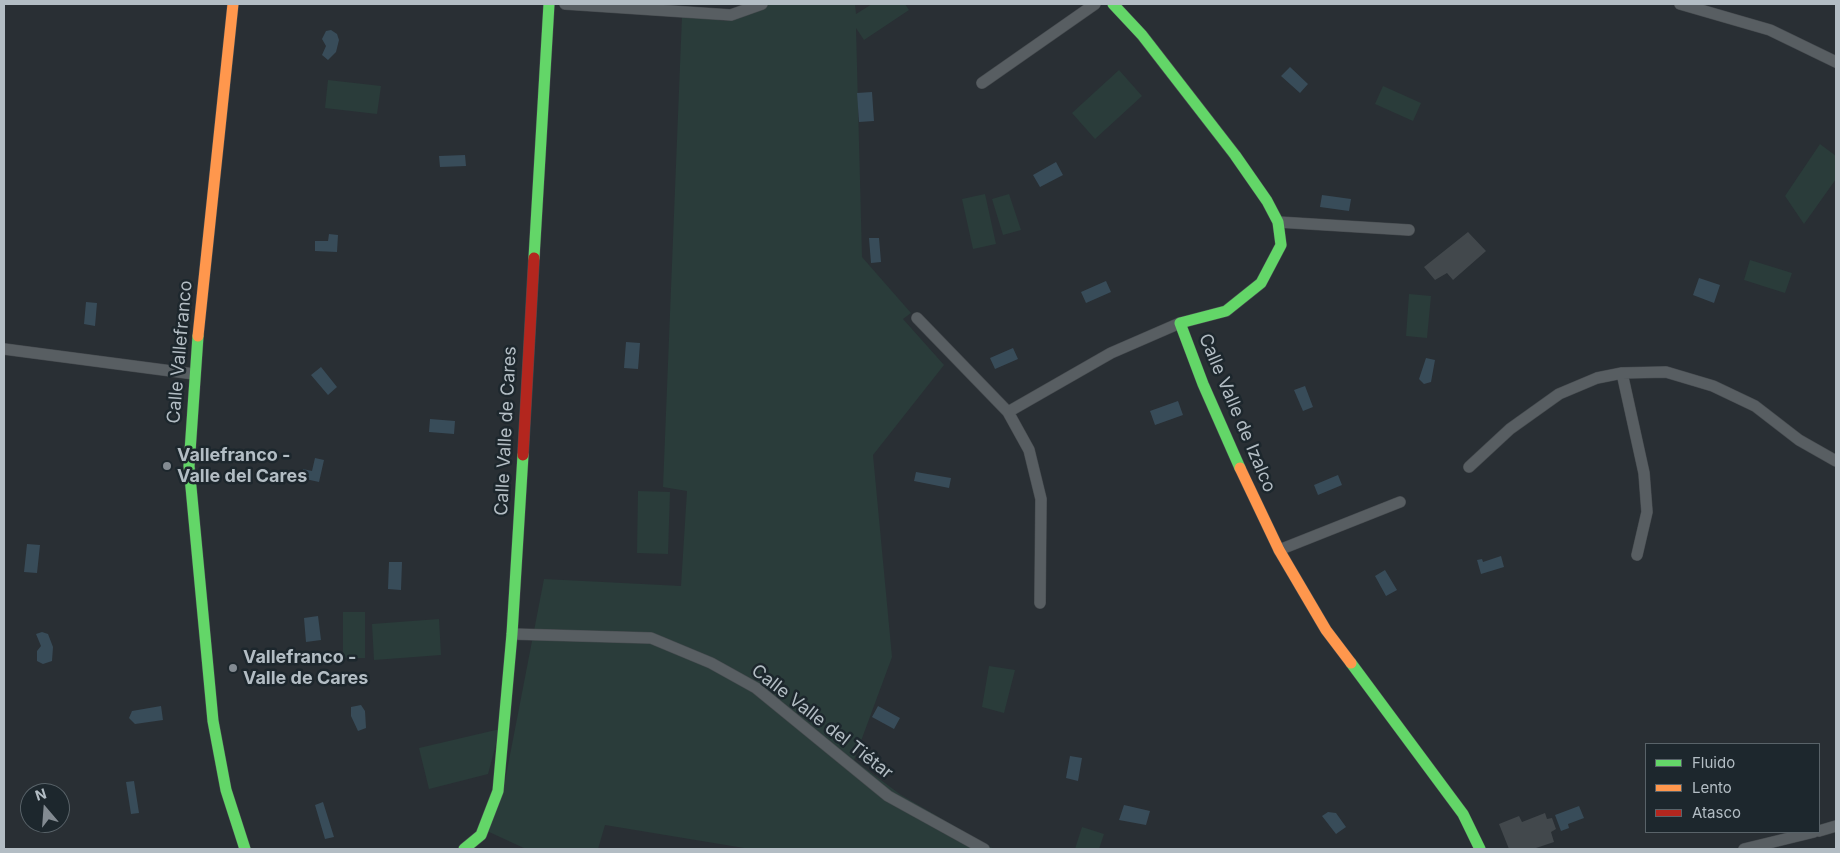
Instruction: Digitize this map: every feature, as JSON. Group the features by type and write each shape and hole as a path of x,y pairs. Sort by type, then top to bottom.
{"street":[{"name":"Calle Vallefranco","path":"233,4 194,374 189,466 212,712 226,790 245,849"},
{"name":"Calle Valle de Cares","path":"464,849 481,835 498,791 512,634 548,4"},
{"path":"565,4 731,15 762,4"},
{"path":"982,83 1095,4"},
{"name":"Calle Valle de Izalco","path":"1113,4 1142,35 1235,155 1267,201 1278,222 1281,245 1261,283 1226,311 1180,323 1237,462 1279,550 1326,630 1463,814 1480,849"},
{"path":"1680,4 1770,30 1836,62"},
{"path":"1278,222 1409,230"},
{"path":"916,318 1008,412 1029,450 1041,500 1040,603"},
{"path":"1008,412 1111,353 1180,323"},
{"path":"4,348 194,374"},
{"path":"1469,467 1510,429 1559,394 1597,378 1622,373 1666,372 1713,386 1755,406 1799,440 1836,461"},
{"path":"1622,373 1644,473 1647,512 1637,556"},
{"path":"1279,550 1400,502"},
{"name":"Calle Valle del Tiétar","path":"512,634 651,638 711,663 756,688 888,796 984,849"},
{"path":"1820,830 1836,826"},
{"path":"1744,849 1791,834"}],"shaded area":[{"path":"768,4 855,4 856,14 872,4 905,4 909,10 864,40 856,28 862,257 911,313 903,319 944,365 873,455 892,657 854,760 901,795 994,849 750,849 605,825 598,849 526,849 487,831 504,786 544,579 681,586 687,491 663,487 682,16 727,21 762,9"},
{"path":"1119,70 1142,96 1095,139 1072,113"},
{"path":"328,80 381,86 377,114 325,108"},
{"path":"1383,86 1421,103 1413,121 1375,104"},
{"path":"1820,144 1836,156 1836,179 1804,224 1785,196"},
{"path":"985,194 996,244 973,249 962,199"},
{"path":"1009,194 1021,230 1003,235 992,199"},
{"path":"1750,260 1792,273 1785,293 1744,280"},
{"path":"1409,294 1431,296 1427,338 1406,336"},
{"path":"638,491 670,492 668,554 637,553"},
{"path":"343,612 365,612 365,658 343,658"},
{"path":"439,619 441,655 374,660 372,624"},
{"path":"989,666 1015,670 1004,713 982,707"},
{"path":"500,729 488,774 429,789 419,748"},
{"path":"1082,827 1104,834 1099,849 1075,849"}],"water":[{"path":"331,30 337,34 339,40 336,52 328,60 322,55 326,46 322,39 326,31"},
{"path":"1290,67 1308,84 1300,93 1281,76"},
{"path":"872,92 874,121 859,122 857,93"},
{"path":"465,155 466,166 440,167 439,156"},
{"path":"1056,162 1063,175 1040,187 1033,175"},
{"path":"1322,195 1351,199 1349,211 1320,207"},
{"path":"329,234 338,235 337,252 315,251 315,241 328,241"},
{"path":"869,238 879,238 881,262 871,263"},
{"path":"1699,278 1720,285 1714,303 1693,295"},
{"path":"1106,281 1111,292 1086,303 1081,292"},
{"path":"86,302 97,303 95,326 84,324"},
{"path":"626,342 640,343 638,369 624,368"},
{"path":"1013,348 1018,359 995,369 990,358"},
{"path":"1426,358 1435,360 1431,382 1424,384 1419,379"},
{"path":"321,367 337,387 328,395 311,375"},
{"path":"1305,386 1313,407 1303,411 1294,390"},
{"path":"1178,401 1183,415 1155,425 1150,411"},
{"path":"430,419 455,421 454,434 429,432"},
{"path":"315,458 324,460 319,482 301,478 303,469 312,471"},
{"path":"916,472 951,478 949,488 914,481"},
{"path":"1338,475 1342,485 1318,495 1314,485"},
{"path":"27,544 40,545 37,573 24,572"},
{"path":"1501,556 1504,567 1481,574 1477,560 1482,559 1483,562"},
{"path":"389,562 402,562 401,590 388,589"},
{"path":"1385,570 1397,590 1386,596 1375,576"},
{"path":"318,616 321,640 306,642 304,618"},
{"path":"42,632 48,634 53,647 52,661 43,664 37,661 37,651 41,646 36,634"},
{"path":"361,705 365,711 366,728 358,731 351,716 351,707"},
{"path":"161,706 163,720 135,724 129,718 132,711"},
{"path":"878,706 900,718 894,729 872,717"},
{"path":"1070,756 1082,758 1078,781 1066,778"},
{"path":"134,781 139,813 131,814 126,782"},
{"path":"323,802 334,837 325,839 315,805"},
{"path":"1124,805 1150,811 1146,825 1119,820"},
{"path":"1579,806 1584,818 1568,824 1569,828 1561,831 1555,815"},
{"path":"1328,812 1336,813 1346,827 1336,834 1322,816"}],"building":[{"path":"1468,232 1486,251 1453,280 1447,273 1435,280 1424,267"},
{"path":"1545,813 1547,819 1552,818 1556,829 1551,832 1554,842 1533,849 1509,849 1499,824 1519,816 1522,822"}],"traffic: fast":[{"path":"534,258 549,4"},
{"path":"1113,4 1142,35 1235,155 1267,201 1278,222 1281,245 1261,283 1226,311 1180,323 1203,384 1240,468"},
{"path":"198,336 189,466 213,721 226,790 245,849"},
{"path":"464,849 481,835 498,791 512,634 523,455"},
{"path":"1351,663 1463,814 1480,849"}],"traffic: slow":[{"path":"198,336 233,4"},
{"path":"1240,468 1279,550 1326,630 1351,663"}],"traffic: jam":[{"path":"523,455 534,258"}],"place":[{"name":"Vallefranco - Valle del Cares","path":"167,466"},
{"name":"Vallefranco - Valle de Cares","path":"233,668"}]}
